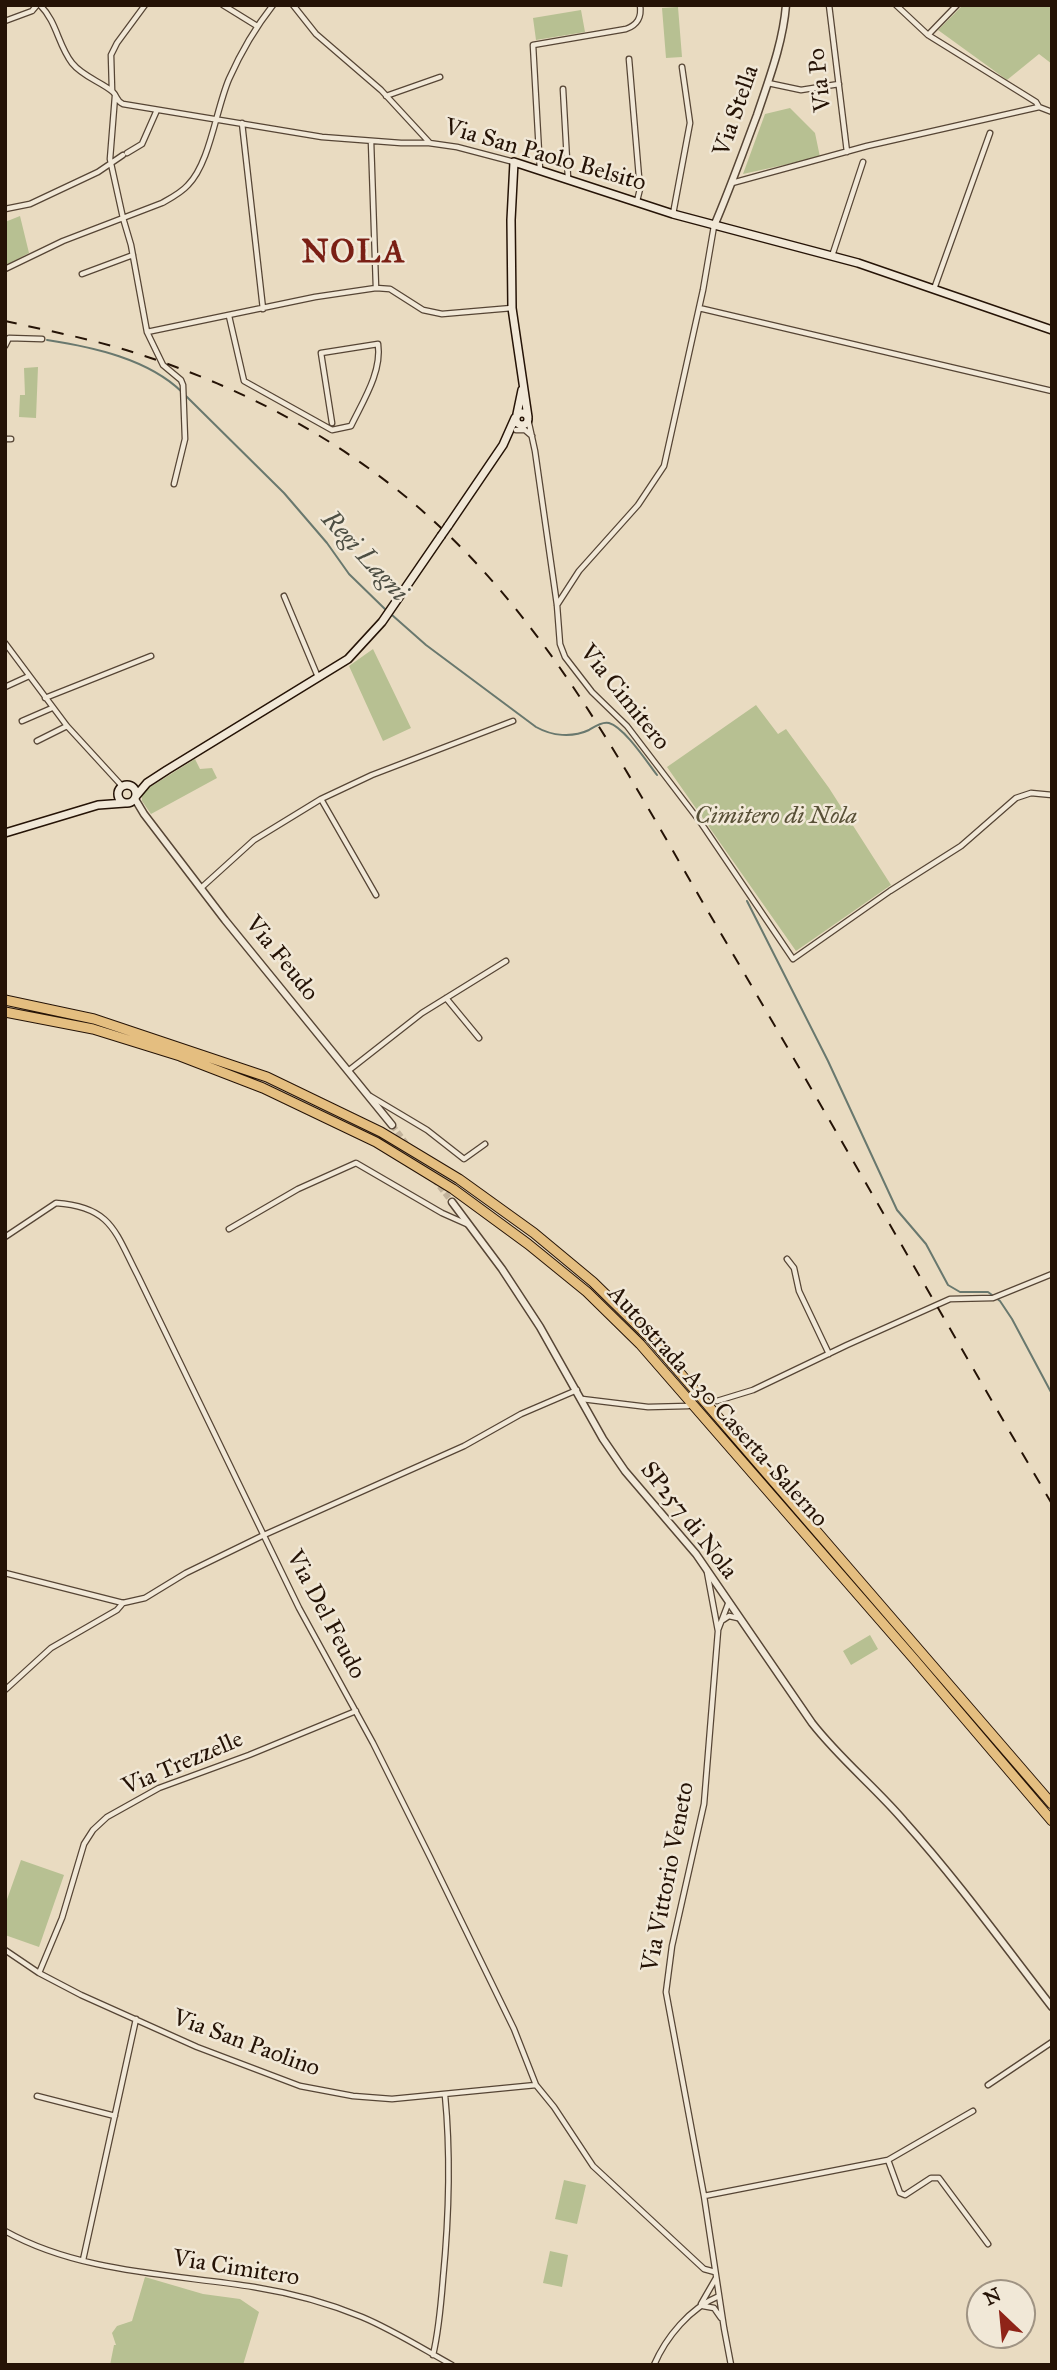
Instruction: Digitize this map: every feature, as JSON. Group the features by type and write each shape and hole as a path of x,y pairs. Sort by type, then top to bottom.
{"highway":[{"name":"Autostrada A30 Caserta-Salerno","path":"5,1000 94,1019 267,1077 381,1132 459,1179 525,1226 593,1282 649,1337 1052,1804"},
{"name":"Autostrada A30 Caserta-Salerno","path":"5,1012 105,1033 180,1056 264,1088 376,1142 453,1189 528,1244 587,1292 640,1344 1052,1821"}],"main road":[{"name":"Via San Paolo Belsito","path":"514,162 713,226 858,263 1052,330"},
{"path":"514,162 512,308 527,420"},
{"path":"503,445 516,416 522,382"},
{"path":"516,416 523,412 527,420"},
{"path":"5,834 98,805 131,800 146,783 167,769 348,659 382,622 503,445 527,420"},
{"path":"98,805 123,787 167,769"},
{"path":"123,787 136,790 131,800"},
{"path":"123,787 120,799 131,800"}],"street":[{"path":"5,21 38,5"},
{"name":"Via San Paolo Belsito","path":"38,5 54,23 72,64 114,93 123,104 322,137 457,147 514,162"},
{"path":"145,5 111,55 114,93 110,148 111,163 133,254 146,332 163,365 181,380 183,385 185,439 174,484"},
{"path":"223,5 257,26"},
{"path":"5,270 63,241 162,203 177,195 190,183 202,160 229,80 257,26 274,5"},
{"path":"293,5 316,34 386,96 429,143"},
{"path":"540,170 533,45 626,29 639,19 640,5"},
{"name":"Via Stella","path":"713,226 732,183 768,83 781,41 786,5"},
{"name":"Via Po","path":"829,5 847,152"},
{"path":"897,5 928,35 1036,102 1039,107"},
{"path":"928,35 957,5"},
{"path":"629,60 640,189 636,201"},
{"path":"673,214 690,122 682,67"},
{"path":"386,96 440,77"},
{"path":"768,83 801,90 839,84"},
{"path":"563,89 568,178"},
{"path":"732,183 962,123 1039,107 1052,112"},
{"path":"5,209 30,204 98,172 142,144 157,110"},
{"path":"242,123 263,309"},
{"path":"934,289 990,133"},
{"path":"371,141 376,288"},
{"path":"832,256 863,162"},
{"path":"556,605 579,571 638,505 664,466 699,309 713,226"},
{"path":"82,274 133,254"},
{"path":"146,332 376,288 390,289 431,312 512,308"},
{"path":"699,309 1052,391"},
{"path":"229,316 244,381 332,430 351,426 377,370 379,344 321,353 332,423"},
{"path":"5,346 9,338 6,331"},
{"path":"9,338 42,339"},
{"name":"Via Cimitero","path":"527,420 533,436 560,644 565,657 592,692 627,726 701,823 793,959 890,891 961,846 1016,798 1031,793 1052,795"},
{"path":"516,430 525,430 533,436"},
{"path":"284,596 318,677"},
{"path":"5,643 52,708 123,787"},
{"path":"45,698 151,656"},
{"path":"5,687 29,676"},
{"path":"22,721 52,708"},
{"path":"201,888 254,840 321,799 372,775 513,721"},
{"path":"37,741 67,726"},
{"path":"321,799 376,895"},
{"name":"Via Feudo","path":"131,800 392,1125"},
{"path":"348,1071 422,1013 506,961"},
{"path":"446,998 479,1038"},
{"path":"369,1095 427,1130 464,1159 485,1144"},
{"path":"229,1229 298,1189 356,1163 442,1213 470,1226"},
{"name":"SP257 di Nola","path":"452,1202 502,1269 577,1390 603,1439 625,1471 706,1569 827,1743 900,1816 1052,2007"},
{"name":"Via Del Feudo","path":"5,1237 56,1203 95,1211 107,1221 138,1276 299,1608 356,1711"},
{"path":"787,1259 794,1268 799,1290 829,1354"},
{"path":"717,1401 753,1390 950,1299 993,1298 1052,1274"},
{"path":"5,1573 123,1603 145,1598 186,1573 264,1535 464,1446 521,1414 577,1390"},
{"path":"582,1399 648,1407 688,1406"},
{"name":"Via Vittorio Veneto","path":"706,1569 718,1631 704,1804 672,1946 666,1992 704,2196 731,2365"},
{"path":"5,1690 51,1648 117,1610 123,1603"},
{"path":"718,1631 728,1604"},
{"path":"722,1620 729,1616 738,1618"},
{"path":"356,1711 503,2005 527,2056 536,2085 593,2166 704,2269 715,2275 699,2307 668,2340 654,2365"},
{"name":"Via Trezzelle","path":"39,1973 62,1918 84,1844 93,1830 107,1817 159,1788 356,1711"},
{"name":"Via San Paolino","path":"5,1950 39,1973 81,1995 197,2047 300,2086 353,2096 393,2099 536,2085"},
{"path":"83,2260 136,2020"},
{"path":"988,2085 1052,2042"},
{"path":"433,2355 449,2209 450,2162 445,2095"},
{"path":"37,2096 115,2116"},
{"path":"704,2196 888,2160 973,2111"},
{"path":"888,2160 900,2193 905,2195 931,2178 939,2178 988,2244"},
{"name":"Via Cimitero","path":"5,2231 38,2247 83,2260 168,2276 255,2287 328,2304 365,2318 452,2365"},
{"path":"699,2307 719,2297"},
{"path":"699,2307 714,2308 722,2320"}],"green space":[{"path":"963,5 1052,5 1052,64 1039,54 1007,80 938,30"},
{"path":"678,7 682,57 666,58 662,8"},
{"path":"581,10 585,32 536,40 533,18"},
{"path":"790,108 815,133 820,157 743,174 765,114"},
{"path":"20,216 29,253 5,266 5,222"},
{"path":"38,367 36,418 19,417 20,395 25,395 24,368"},
{"path":"373,649 411,728 383,741 349,666"},
{"name":"Cimitero di Nola","path":"756,705 778,734 786,729 829,788 891,885 796,951 667,767"},
{"path":"195,759 200,769 212,768 217,778 151,814 142,801 142,795 147,789"},
{"path":"870,1635 878,1649 851,1665 843,1651"},
{"path":"21,1860 64,1875 39,1947 5,1935 5,1905"},
{"path":"564,2180 586,2185 577,2224 555,2219"},
{"path":"550,2251 568,2255 562,2287 543,2283"},
{"path":"145,2277 203,2294 240,2299 259,2312 243,2365 110,2365 116,2345 112,2333 117,2326 132,2321"}],"waterway":[{"name":"Regi Lagni","path":"47,340 119,356 153,371 182,392"},
{"name":"Regi Lagni","path":"186,396 284,493 327,543 349,574 387,611"},
{"name":"Regi Lagni","path":"392,615 426,645 536,727 555,734 569,735 609,723 628,738 657,775"},
{"path":"747,901 828,1061 897,1210 926,1244 948,1285 960,1292 988,1292 1000,1301 1052,1394"}],"tunnel":[{"path":"392,1125 408,1146"},
{"path":"434,1179 452,1202"}],"railway":[{"path":"5,321 126,350 207,379 286,416 394,487 472,559 514,606 552,656 621,762 1052,1504"}],"district":[{"name":"NOLA","path":"354,254"}]}
